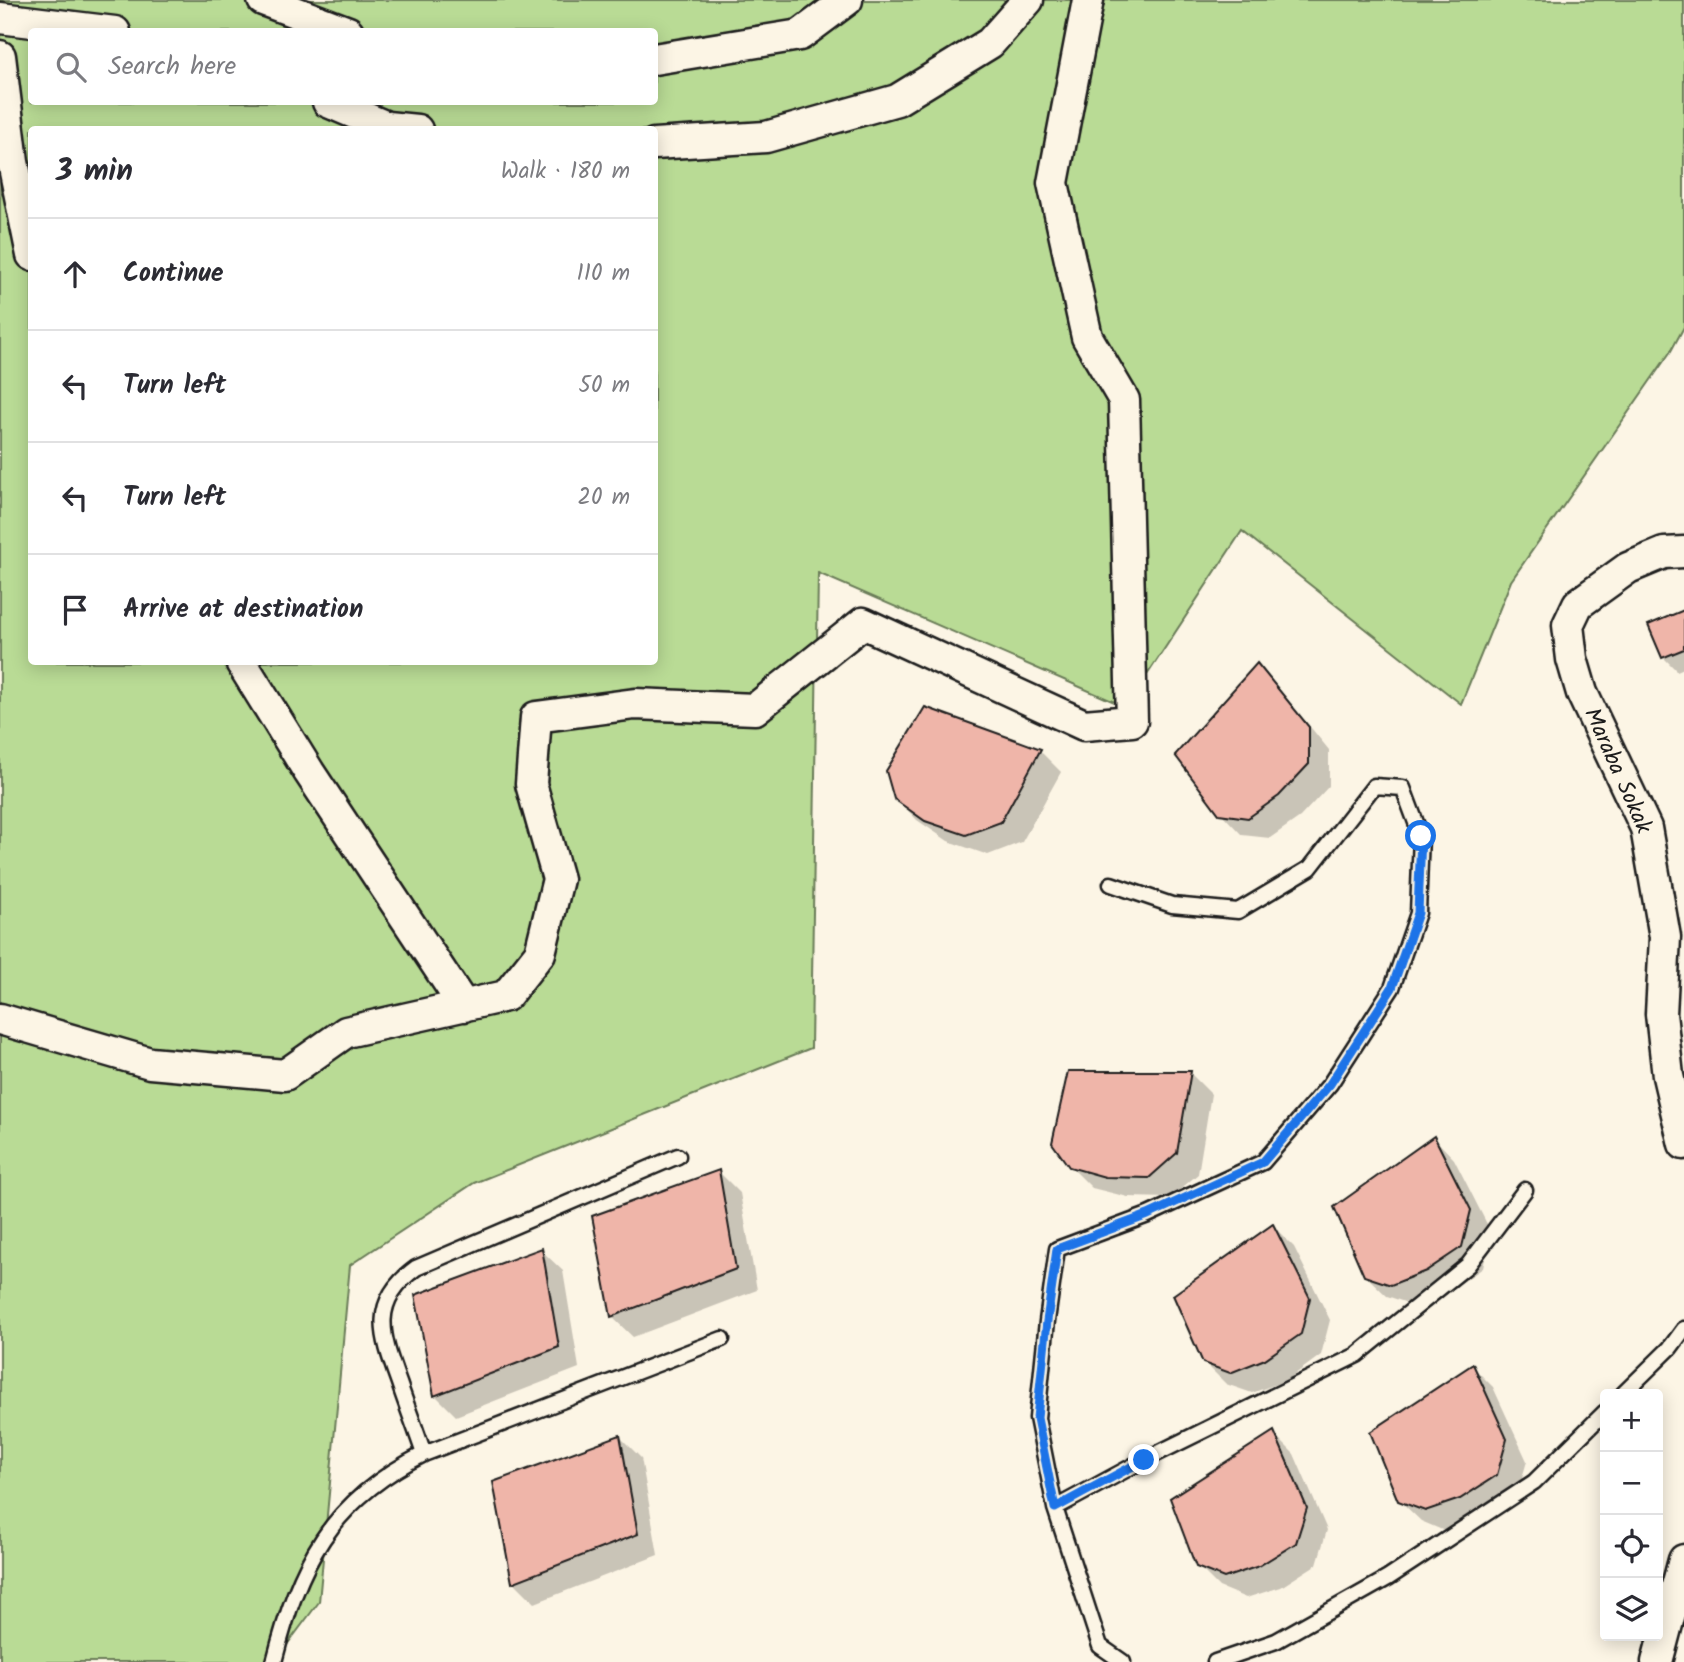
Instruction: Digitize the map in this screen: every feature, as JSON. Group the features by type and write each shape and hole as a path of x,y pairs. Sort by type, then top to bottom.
{"street":[{"path":"263,0 337,28"},
{"path":"658,59 800,35 847,0"},
{"path":"658,144 766,137 897,100 989,43 1028,0"},
{"path":"0,1019 150,1063 285,1075 346,1032 506,996 540,953 558,879 531,783 536,717 635,704 755,709 863,622 1084,725 1132,721 1124,400 1087,337 1053,183 1088,0"},
{"path":"0,18 82,28"},
{"path":"0,56 13,162 28,235"},
{"path":"335,105 385,126"},
{"name":"Maraba Sokak","path":"1684,552 1664,553 1628,568 1578,604 1568,625 1572,659 1582,693 1646,828 1665,937 1661,1014 1668,1076 1684,1144"},
{"path":"243,665 309,772 464,1006"},
{"path":"1657,1662 1684,1560"}],"lane":[{"path":"1111,884 1172,905 1238,911 1310,868 1374,786 1403,788 1421,836 1418,913 1392,988 1330,1084 1263,1162 1148,1215 1057,1249 1037,1418 1055,1508 1100,1646 1123,1662"},
{"path":"424,1454 382,1333 385,1306 402,1278 416,1268 678,1156"},
{"path":"1055,1508 1144,1460 1357,1355 1468,1265 1525,1189"},
{"path":"1628,1389 1670,1348 1684,1329"},
{"path":"274,1662 284,1623 299,1584 327,1531 370,1487 396,1468 424,1454 722,1339"},
{"path":"1215,1662 1276,1641 1388,1578 1534,1482 1600,1417"}],"green space":[{"path":"0,0 1684,0 1684,327 1671,351 1511,581 1461,704 1242,531 1126,707 818,573 811,1048 474,1183 350,1265 319,1602 274,1662 0,1662"}],"building":[{"path":"1684,610 1684,649 1662,658 1648,625"},
{"path":"1257,663 1309,727 1309,764 1279,796 1248,818 1219,814 1175,755"},
{"path":"925,707 1041,749 1001,822 966,835 925,821 894,799 886,771"},
{"path":"1068,1071 1191,1071 1177,1153 1149,1178 1105,1177 1069,1167 1052,1143"},
{"path":"1434,1136 1471,1210 1462,1247 1426,1271 1391,1285 1364,1276 1334,1207"},
{"path":"719,1170 736,1269 611,1317 592,1216"},
{"path":"1273,1224 1310,1298 1301,1334 1265,1359 1230,1373 1203,1363 1173,1295"},
{"path":"542,1248 559,1347 434,1396 415,1295"},
{"path":"1473,1364 1507,1439 1497,1475 1460,1499 1425,1511 1398,1501 1370,1432"},
{"path":"1274,1431 1307,1508 1296,1543 1259,1566 1224,1578 1196,1567 1170,1498"},
{"path":"620,1435 638,1534 512,1583 493,1482"}],"route":[{"path":"1144,1460 1055,1508 1037,1418 1057,1249 1148,1215 1263,1162 1330,1084 1392,988 1418,913 1421,836"}]}
